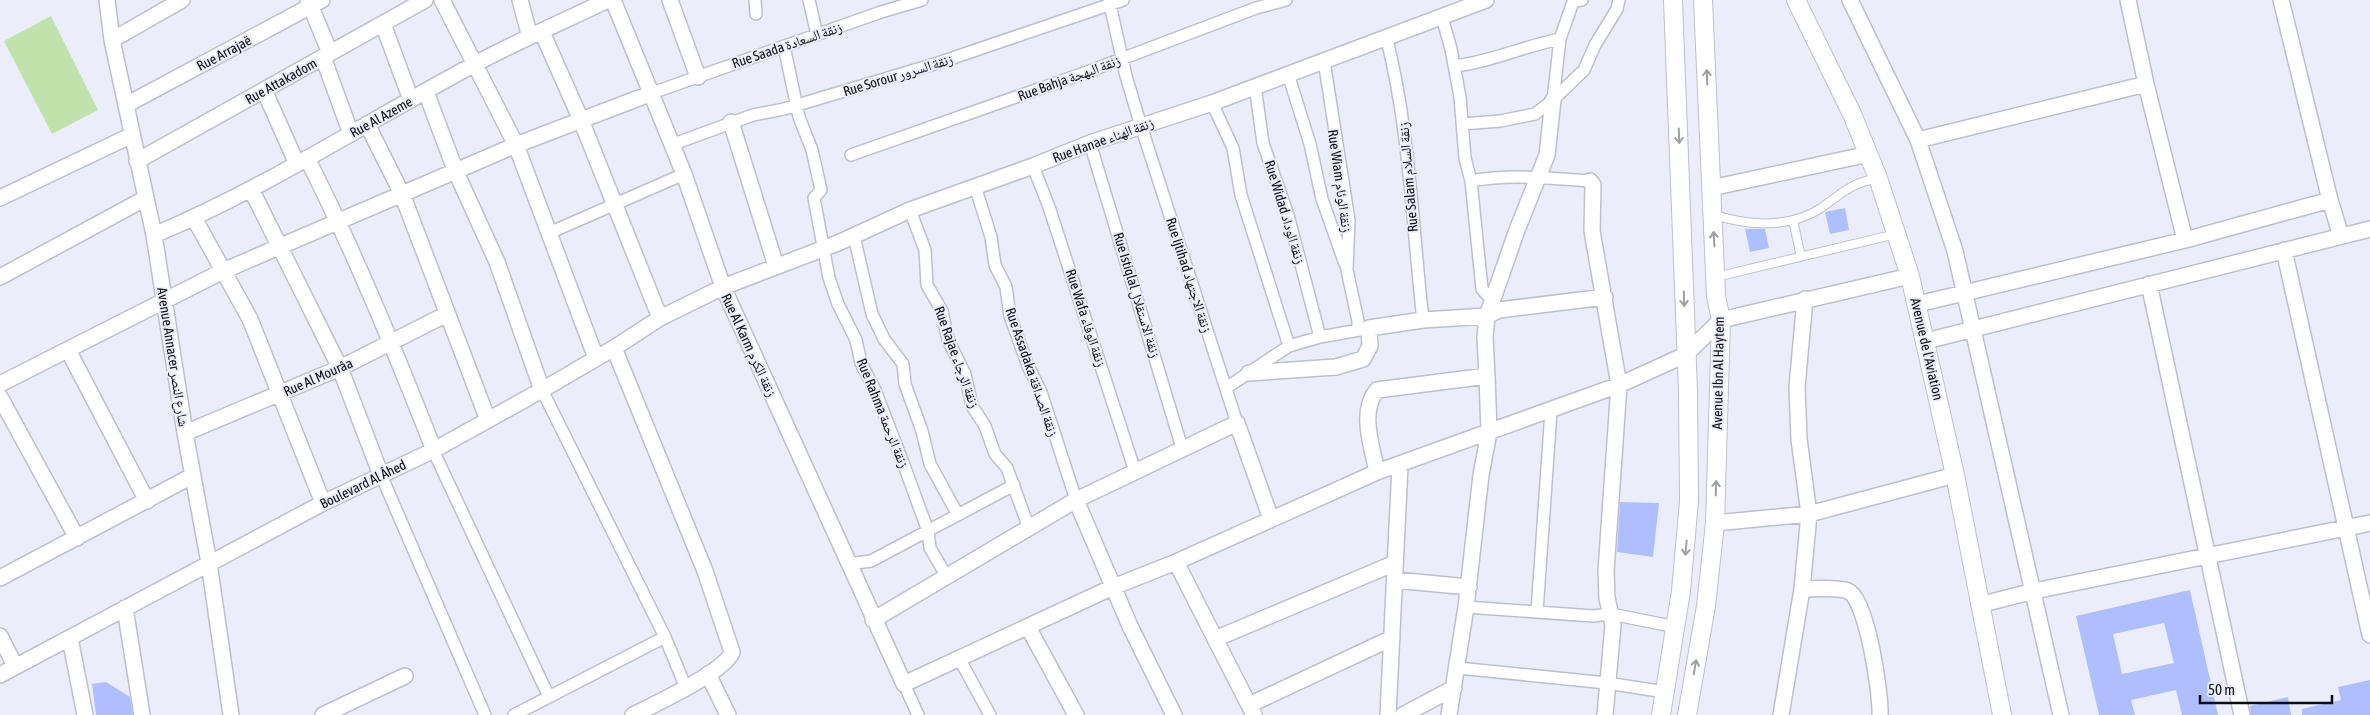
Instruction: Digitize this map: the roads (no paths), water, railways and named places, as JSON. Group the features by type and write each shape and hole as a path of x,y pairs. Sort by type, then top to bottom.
{"street":[{"name":"Avenue Annacer شارع النصر","path":"106,0 112,40 154,235 184,433 209,563 232,715"},
{"path":"112,40 182,0"},
{"name":"Rue Attakadom","path":"137,161 425,0"},
{"path":"442,0 516,145 596,358"},
{"path":"520,0 581,120 660,318"},
{"name":"Rue Al Azeme","path":"154,235 194,218 251,189 475,64 608,0"},
{"name":"Rue Al Karm زنقة الكرم","path":"613,0 684,174 723,287 873,620 904,684"},
{"path":"670,0 698,77"},
{"path":"755,0 756,14"},
{"path":"809,0 817,35"},
{"name":"Rue Saada زنقة السعادة","path":"652,92 922,0"},
{"name":"Rue Sorour زنقة السرور","path":"671,145 732,122 938,63 1110,2 1123,0"},
{"name":"Rue Bahja زنقة البهجة","path":"851,155 1123,58 1256,8 1286,0"},
{"name":"Rue Hanae زنقة الهناء","path":"723,287 854,236 910,210 1034,166 1090,143 1212,103 1486,0"},
{"path":"1448,715 1458,668 1480,475 1489,432 1485,357 1487,316 1491,299 1498,288 1510,247 1547,155 1560,39 1573,2 1582,0"},
{"path":"1462,124 1500,121 1535,114 1553,100 1584,70 1595,45 1617,9 1619,0"},
{"name":"Avenue Ibn Al Haytem","path":"1661,715 1676,627 1689,501 1689,421 1685,355 1674,0"},
{"name":"Avenue Ibn Al Haytem","path":"1687,715 1706,606 1715,523 1721,320 1712,214 1703,0"},
{"name":"Avenue de l'Aviation","path":"1796,0 1835,76 1869,154 1898,234 1918,304 1955,475 2002,715"},
{"path":"1850,0 1918,140 1946,220 1966,293 2061,715"},
{"path":"2128,0 2146,84 2185,240"},
{"path":"2281,0 2330,200 2341,236"},
{"path":"314,2 326,55 351,134"},
{"name":"Rue Arrajaë","path":"126,105 314,2"},
{"name":"Rue Ijtihad زنقة الاجتهاد","path":"1110,2 1141,126 1237,423"},
{"path":"1442,17 1454,66 1465,158 1471,181 1482,289 1491,299"},
{"path":"383,24 411,100"},
{"name":"Rue Salam زنقة السلام","path":"1386,36 1399,85 1423,320"},
{"path":"1454,66 1480,63 1527,46 1560,39"},
{"path":"784,46 796,105"},
{"name":"Rue Wiam زنقة الوئام","path":"1324,61 1349,220 1347,270 1358,320 1363,329"},
{"path":"1288,74 1310,144 1322,199 1347,270"},
{"path":"1918,140 2146,84"},
{"name":"Rue Widad زنقة الوداد","path":"1254,86 1263,143 1288,215 1320,337"},
{"path":"264,90 302,161 340,223 392,343 434,450 550,697"},
{"path":"426,92 456,172 496,262 542,390 665,637 686,688"},
{"path":"0,384 223,272 340,223 516,145 652,92"},
{"path":"1212,103 1233,148 1241,195 1289,346"},
{"name":"Rue Rahma زنقة الرحمة","path":"796,105 812,150 821,190 814,198 823,248 838,304 856,340 861,363 875,390 928,531 930,548 947,577"},
{"path":"732,122 776,266"},
{"path":"367,124 402,194 488,420"},
{"path":"0,198 132,135"},
{"name":"Rue Istiqlal زنقة الاستقلال","path":"1090,143 1182,448"},
{"path":"1711,188 1869,154"},
{"name":"Rue Wafa زنقة الوفاء","path":"1034,166 1052,215 1135,471"},
{"path":"549,232 684,174"},
{"path":"1471,181 1485,178 1537,179 1590,181 1593,185 1592,231 1606,297 1619,385 1606,572 1606,590 1611,614 1612,642 1605,715"},
{"name":"Rue Assadaka زنقة الصداقة","path":"975,186 991,237 995,265 1006,287 1010,316 1028,366 1040,392 1076,500"},
{"path":"251,189 340,368 381,475 485,715"},
{"path":"1,274 146,198"},
{"path":"1918,304 2185,240 2330,200"},
{"name":"Rue Rajae زنقة الرجاء","path":"910,210 925,250 927,285 942,311 948,340 965,374 972,406 985,426 996,454 1007,468 1029,528"},
{"path":"194,218 250,319 323,503"},
{"path":"1926,341 2370,229"},
{"path":"854,236 872,314 884,339 903,364 905,384 922,431 930,464 958,515"},
{"path":"2284,250 2370,635"},
{"path":"918,715 904,684 1113,586 1176,562 1377,472 1619,385 1685,355 1721,320 1910,276"},
{"path":"2149,284 2242,715"},
{"name":"Boulevard Al Âhed","path":"0,675 323,503 434,450 614,348 660,318 723,287"},
{"path":"1226,388 1289,346 1320,337 1423,320 1487,316 1499,310 1606,297"},
{"path":"1781,715 1802,589 1809,514 1798,439 1797,387 1805,299"},
{"name":"Rue Al Mourâa","path":"184,433 340,368 447,314"},
{"path":"1249,373 1336,367 1363,359 1370,346 1363,329"},
{"path":"614,348 705,571 732,652 726,662 708,674 686,688 633,715"},
{"path":"68,350 147,501"},
{"path":"1377,472 1368,426 1370,399 1377,390 1487,376"},
{"path":"0,397 77,538"},
{"path":"1537,612 1551,411"},
{"path":"873,620 1076,500 1237,423 1271,519"},
{"path":"1388,715 1400,465"},
{"path":"1715,523 1809,514 1955,475"},
{"path":"0,578 192,476"},
{"path":"849,564 871,561 1014,485"},
{"path":"1076,500 1113,586 1173,715"},
{"path":"1979,605 2034,591 2370,523"},
{"path":"1176,562 1252,710 1392,638"},
{"path":"1216,640 1395,563"},
{"path":"1395,580 1468,587"},
{"path":"1802,589 1848,591 1856,597 1872,643 1880,715"},
{"path":"1466,607 1592,616 1611,614 1676,627"},
{"path":"125,608 142,715"},
{"path":"1028,627 1076,715"},
{"path":"0,636 15,666"},
{"path":"514,715 665,637"},
{"path":"70,638 84,715"},
{"path":"959,658 990,715"},
{"path":"1458,668 1607,683 1665,692"},
{"path":"708,674 728,715"},
{"path":"323,715 355,708 404,676"},
{"path":"1403,715 1454,688"}],"lane":[{"path":"1712,214 1744,222 1777,223 1793,220 1821,207 1858,182 1878,178"},
{"path":"1793,220 1801,257"},
{"path":"1716,277 1898,234"}]}
